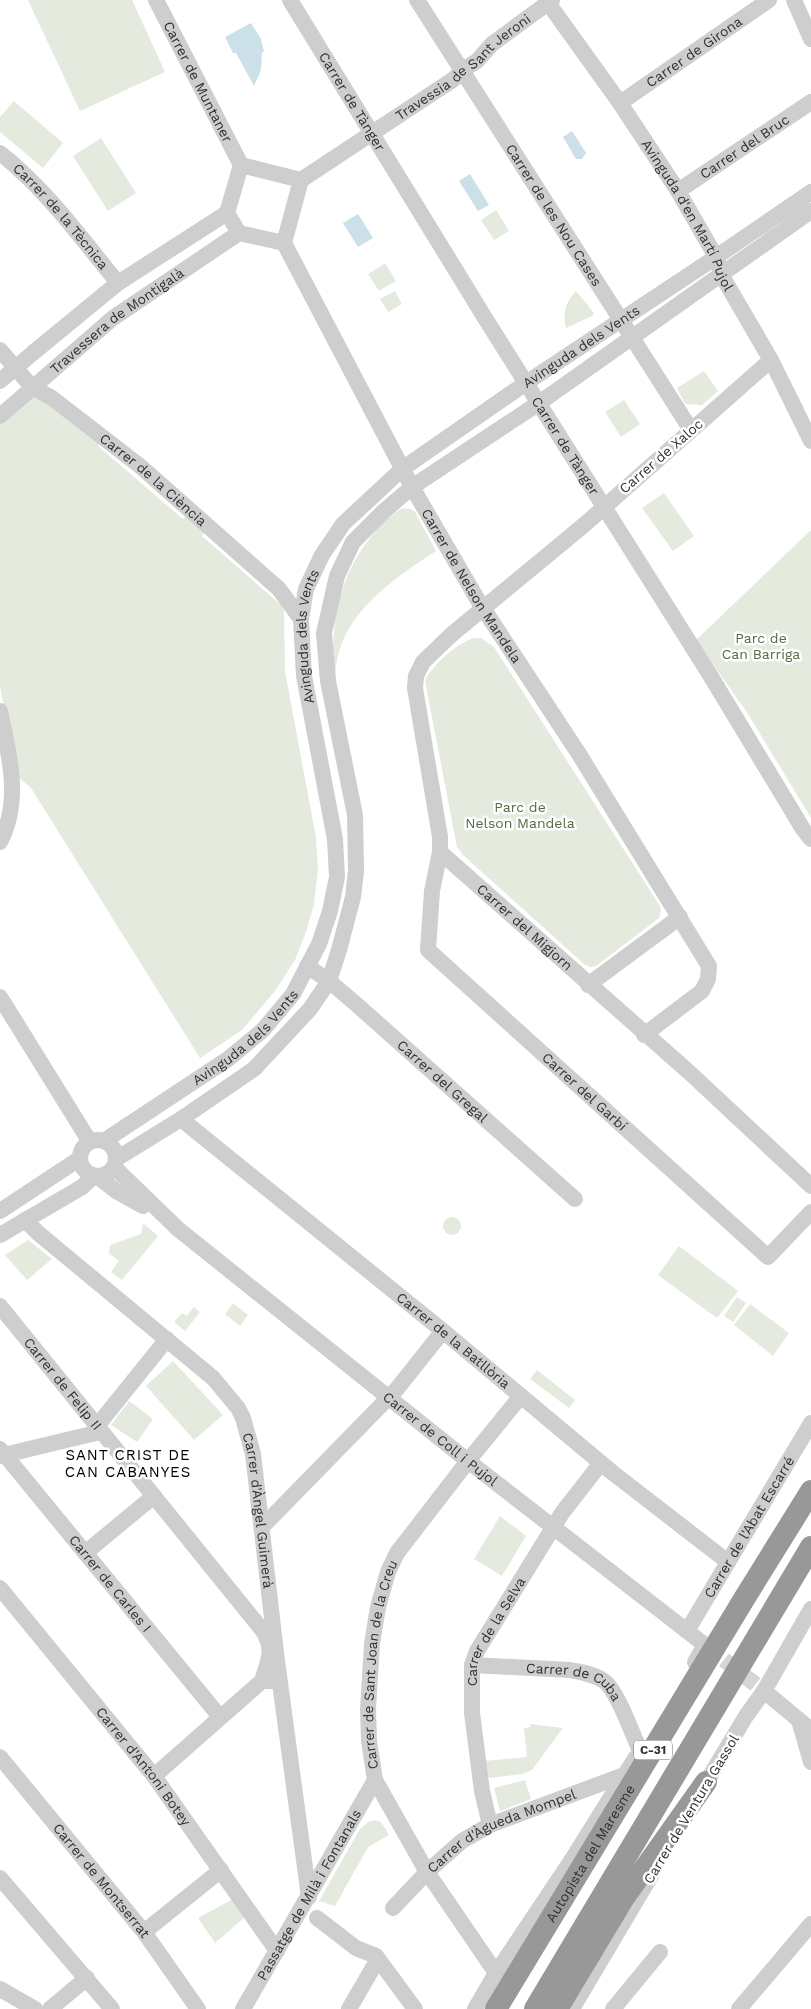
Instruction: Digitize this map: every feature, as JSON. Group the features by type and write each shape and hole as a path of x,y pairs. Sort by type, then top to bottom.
{"highway":[{"name":"Autopista del Maresme","path":"496,2009 811,1491"},
{"name":"C-31","path":"534,2009 811,1547"},
{"path":"557,2009 624,1900 706,1782"}],"street":[{"name":"Carrer de Muntaner","path":"156,0 241,165"},
{"name":"Carrer de Tànger","path":"290,0 526,383 811,839"},
{"name":"Carrer de les Nou Cases","path":"417,0 690,430"},
{"name":"Carrer de Girona","path":"620,103 769,0"},
{"path":"794,0 811,39"},
{"name":"Travessia de Sant Jeroni","path":"301,180 454,79 461,71 477,61 492,44 549,1"},
{"name":"Avinguda d'en Martí Pujol","path":"549,1 678,191 716,257 722,276 771,360 811,441"},
{"name":"Carrer del Bruc","path":"678,191 811,102"},
{"name":"Carrer de la Tècnica","path":"0,153 22,170 75,230 118,284"},
{"path":"241,165 301,180 284,243 239,233 226,213 241,165"},
{"name":"Avinguda dels Vents","path":"97,1142 228,1059 262,1030 293,994 320,938 330,911 337,877 335,839 304,676 302,619 306,589 322,555 343,524 402,469 526,383 811,192"},
{"name":"Avinguda dels Vents","path":"115,1163 254,1069 307,1013 329,980 353,897 356,871 355,815 328,681 324,632 337,576 353,542 384,511 412,487 539,403 722,276 811,211"},
{"name":"Travessera de Montigalà","path":"0,382 118,284 226,213"},
{"name":"Travessera de Montigalà","path":"0,416 113,318 239,233"},
{"name":"Carrer de Nelson Mandela","path":"284,243 402,469 482,609 579,754 709,966 708,979 702,991 644,1035"},
{"name":"Carrer de la Ciència","path":"0,350 32,387 52,398 140,466 279,589 302,619"},
{"name":"Carrer de Xaloc","path":"482,609 604,507 771,360"},
{"path":"440,852 440,837 415,688 416,676 423,662 482,609"},
{"path":"0,711 12,776 13,794 10,820 0,842"},
{"name":"Carrer del Migjorn","path":"440,852 690,1074 811,1186"},
{"name":"Carrer del Garbí","path":"440,852 432,891 428,950 768,1257 811,1212"},
{"path":"588,985 680,917"},
{"name":"Carrer del Gregal","path":"307,966 329,980 575,1199"},
{"path":"0,998 97,1142 113,1148 115,1163 105,1175 91,1180 0,1235"},
{"name":"Carrer de la Batllòria","path":"181,1118 602,1463 728,1562"},
{"path":"91,1180 84,1170 80,1159 82,1149 97,1142"},
{"path":"0,1211 80,1159"},
{"name":"Carrer de Coll i Pujol","path":"115,1163 178,1229"},
{"name":"Carrer de Coll i Pujol","path":"91,1180 116,1191 178,1229 468,1461 705,1645 640,1751"},
{"name":"Carrer d'Àngel Guimerà","path":"25,1220 38,1233 213,1378 238,1408 249,1435 258,1491 268,1587 309,1897"},
{"name":"Carrer de Felip II","path":"0,1306 98,1429 239,1600 266,1636 271,1653 262,1681"},
{"path":"262,1527 389,1398 443,1331"},
{"path":"2,1453 98,1429 167,1339"},
{"name":"Carrer de Sant Joan de la Creu","path":"496,1972 427,1872 374,1780 369,1741 368,1709 375,1622 388,1572 397,1553 521,1396"},
{"name":"Carrer de l'Abat Escarré","path":"687,1631 811,1423"},
{"name":"Carrer de Carles I","path":"2,1453 220,1717"},
{"name":"Carrer de la Selva","path":"490,1824 482,1791 475,1746 472,1713 472,1665 477,1651 562,1512 602,1463"},
{"path":"258,1491 283,1507"},
{"path":"85,1554 154,1496"},
{"path":"239,1600 255,1599 261,1596 268,1587"},
{"name":"Carrer d'Antoni Botey","path":"0,1588 154,1776 277,1951"},
{"name":"Carrer de Ventura Gassol","path":"572,2009 748,1712 764,1691 811,1608"},
{"name":"Carrer de Cuba","path":"472,1665 570,1670 604,1681 613,1691 640,1751"},
{"path":"154,1776 262,1681 275,1682 281,1689"},
{"path":"764,1691 805,1725 811,1762"},
{"path":"475,2009 496,1972 571,1861 640,1751"},
{"name":"Carrer de Montserrat","path":"0,1757 144,1932 198,2009"},
{"name":"Carrer d'Àgueda Mompel","path":"393,1908 427,1872 462,1841 490,1824 624,1775"},
{"name":"Passatge de Milà i Fontanals","path":"243,2009 309,1897 374,1780"},
{"path":"144,1932 221,1870"},
{"path":"0,1878 112,2009"},
{"path":"317,1918 356,1948 370,1953 378,1959 415,2009"},
{"path":"739,2009 811,1924"},
{"path":"613,2009 660,1952"},
{"path":"349,2009 378,1959"},
{"path":"50,2009 87,1978"},
{"path":"0,1988 35,2009"}],"green space":[{"path":"28,0 132,0 165,72 80,111"},
{"path":"14,101 63,143 43,168 0,132 0,117"},
{"path":"101,138 136,193 108,211 73,156"},
{"path":"496,210 509,231 494,240 481,220"},
{"path":"385,263 396,281 379,291 368,274"},
{"path":"395,291 402,304 388,312 380,299"},
{"path":"576,291 594,313 592,316 566,328 564,318 566,308"},
{"path":"704,371 718,391 702,405 685,404 677,388"},
{"path":"35,396 101,442 98,446 183,519 187,515 205,532 202,536 281,605 284,610 285,671 316,838 318,869 314,904 295,960 275,991 242,1030 200,1058 31,788 17,776 0,686 0,425"},
{"path":"624,400 640,424 621,437 605,412"},
{"path":"664,493 694,536 673,551 642,508"},
{"path":"403,508 411,509 415,512 436,551 387,586 358,615 340,649 336,669 334,670 333,651 336,615 346,580 353,564 374,533 384,522"},
{"name":"Parc de Can Barriga","path":"811,530 811,818 748,714 696,640"},
{"name":"Parc de Nelson Mandela","path":"475,638 481,638 494,647 660,906 659,918 596,966 590,967 584,964 463,855 457,847 425,681 433,668 446,655 461,644"},
{"path":"452,1217 459,1219 461,1226 459,1233 452,1235 445,1233 443,1226 445,1219"},
{"path":"143,1223 158,1236 122,1280 111,1272 119,1261 109,1253 110,1245 141,1234"},
{"path":"28,1240 52,1259 27,1280 5,1255"},
{"path":"679,1246 738,1291 717,1318 658,1275"},
{"path":"737,1297 746,1303 733,1322 724,1316"},
{"path":"233,1303 248,1315 240,1326 225,1314"},
{"path":"750,1304 789,1333 773,1356 734,1325"},
{"path":"194,1307 200,1312 185,1331 174,1322 182,1313 187,1316"},
{"path":"173,1361 223,1415 194,1440 146,1386"},
{"path":"537,1370 575,1400 569,1408 530,1379"},
{"path":"129,1401 153,1419 137,1442 111,1425"},
{"path":"500,1516 526,1536 502,1576 474,1559"},
{"path":"529,1724 563,1728 532,1770 523,1774 489,1778 485,1761 527,1757 524,1728 531,1727"},
{"path":"525,1780 531,1799 500,1811 494,1788"},
{"path":"375,1820 381,1822 389,1835 368,1847 335,1906 319,1901 360,1829 368,1822"},
{"path":"233,1899 245,1917 215,1943 198,1918"}],"water":[{"path":"251,23 261,39 264,52 262,52 261,70 254,86 225,37"},
{"path":"572,131 586,153 582,159 576,159 563,137"},
{"path":"470,174 489,205 478,211 459,181"},
{"path":"358,214 373,238 358,247 343,223"}],"tunnel":[{"path":"705,1645 764,1691"}],"district":[{"name":"SANT CRIST DE CAN CABANYES","path":"128,1464"}]}
